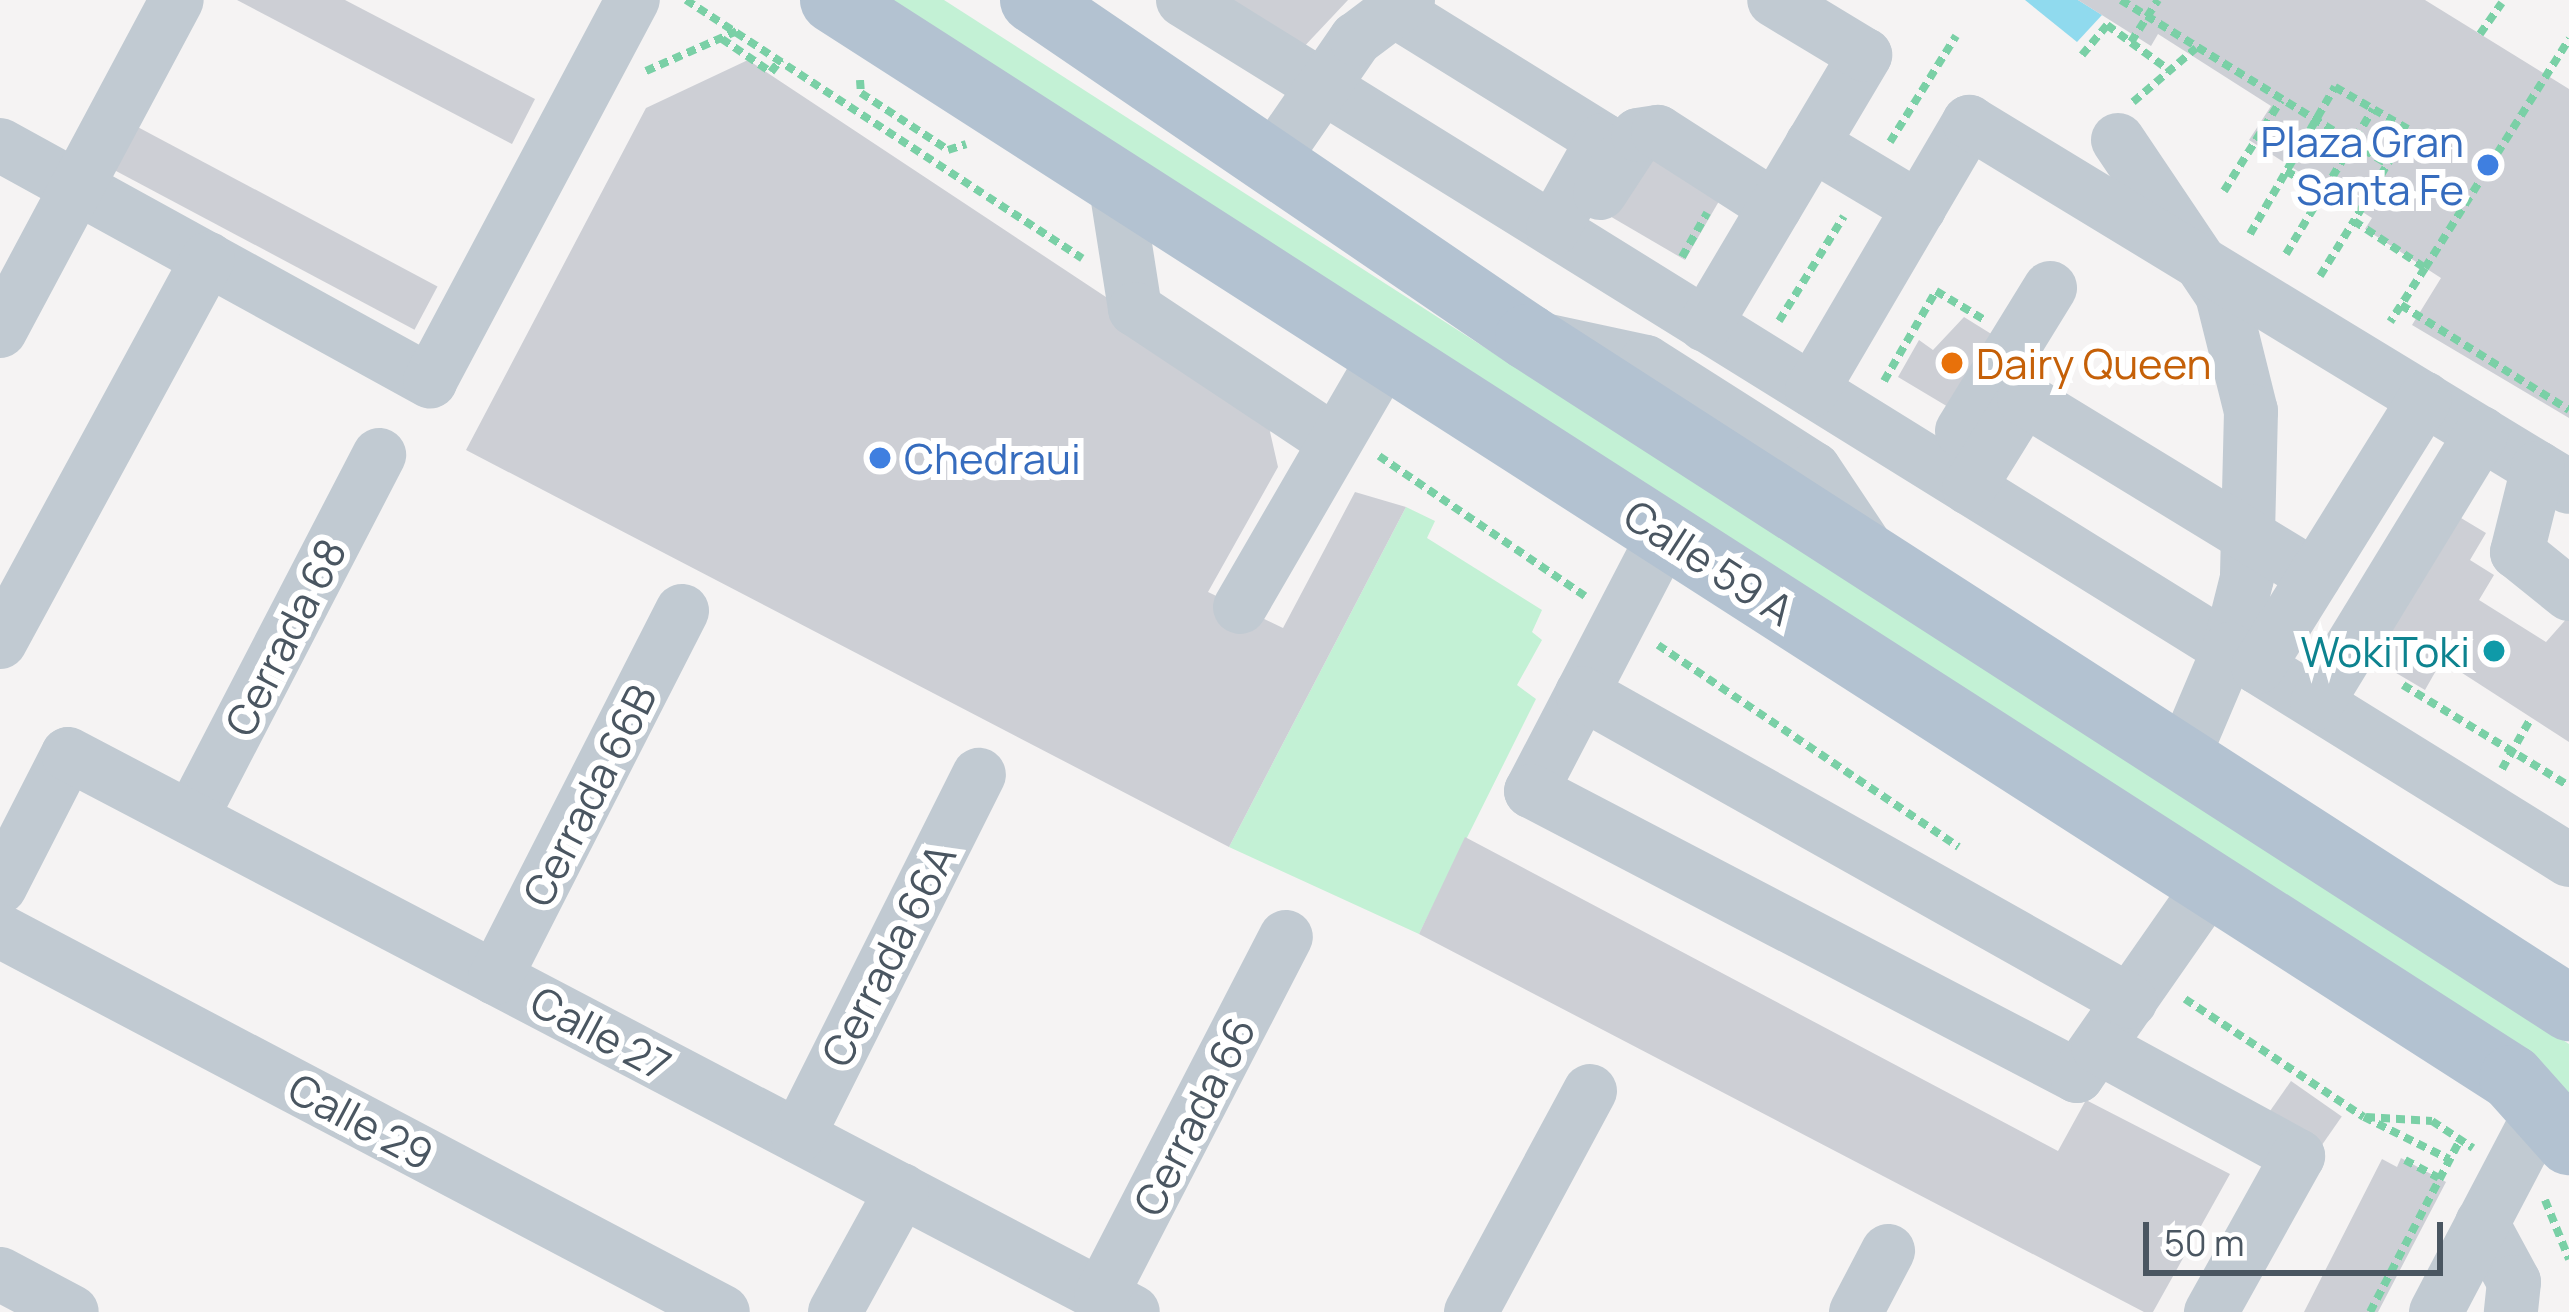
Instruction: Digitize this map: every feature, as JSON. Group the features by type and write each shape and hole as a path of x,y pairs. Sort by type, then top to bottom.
{"main road":[{"name":"Calle 59 A","path":"833,0 2512,1078 2549,1147"},
{"path":"1033,0 1528,337 2181,763 2569,1008"}],"street":[{"path":"0,331 177,0"},
{"path":"1183,0 2569,860"},
{"path":"1706,325 1865,55 1774,0"},
{"path":"0,145 430,381 617,5"},
{"path":"1271,162 1320,85 1400,5 1604,140 1563,236"},
{"path":"1812,390 1969,122 2553,477 2517,553 2569,594"},
{"path":"2123,124 2191,256 2222,295 2239,344 2251,411 2244,658"},
{"path":"1563,236 1638,135 1681,140 1775,207"},
{"path":"1813,144 1919,208"},
{"path":"1114,181 1135,309 1337,435"},
{"path":"0,642 208,259"},
{"path":"1954,478 2050,287"},
{"path":"1240,607 1386,355"},
{"path":"2181,763 2244,658 2314,576 2425,399"},
{"path":"1954,478 2024,400 2314,576"},
{"path":"2317,704 2482,433"},
{"name":"Cerrada 68","path":"191,818 379,455"},
{"path":"1665,534 1531,791 2078,1076 2098,1047 2149,994 2210,884"},
{"name":"Cerrada 66B","path":"495,978 682,611"},
{"path":"1582,693 2149,994"},
{"name":"Calle 27","path":"0,887 68,754 1117,1304"},
{"name":"Cerrada 66A","path":"798,1136 979,775"},
{"name":"Calle 29","path":"0,931 723,1312"},
{"name":"Cerrada 66","path":"1117,1304 1286,937"},
{"path":"2098,1047 2298,1156 2211,1312"},
{"path":"1471,1312 1590,1091"},
{"path":"2436,1312 2482,1223 2549,1147"},
{"path":"835,1312 902,1190"},
{"path":"2482,1223 2514,1282 2511,1312"},
{"path":"1856,1312 1888,1251"},
{"path":"0,1274 72,1312"}],"path":[{"path":"686,0 1130,291"},
{"path":"2121,0 2388,164"},
{"path":"2131,42 2158,0"},
{"path":"2480,34 2502,3"},
{"path":"2082,55 2107,25 2170,70"},
{"path":"721,38 771,72 781,58"},
{"path":"2390,322 2569,39"},
{"path":"2123,124 2196,48"},
{"path":"2250,234 2335,88 2408,129 2320,276"},
{"path":"2224,191 2282,100"},
{"path":"2286,254 2373,109"},
{"path":"2286,171 2323,192"},
{"path":"1681,258 1715,200"},
{"path":"2354,220 2425,268"},
{"path":"1900,392 1883,381 1936,292 1989,323"},
{"path":"2401,305 2569,410"},
{"path":"1337,435 1591,599"},
{"path":"1636,631 1964,850"},
{"path":"2403,685 2569,787"},
{"path":"2492,788 2531,718"},
{"path":"2149,994 2364,1117 2449,1159"},
{"path":"2364,1117 2432,1121 2461,1138 2370,1312"},
{"path":"2549,1147 2569,1259"},
{"path":"2405,1160 2439,1178"}],"green space":[{"path":"890,0 944,0 2569,1044 2569,1108"},
{"path":"1406,507 1435,521 1427,538 1542,610 1532,632 1542,640 1517,685 1536,699 1419,934 1229,847"}],"water":[{"path":"2025,0 2078,0 2102,15 2077,42"}],"building":[{"path":"237,0 345,0 535,99 512,144"},
{"path":"1224,0 1348,0 1299,52"},
{"name":"Plaza Gran Santa Fe","path":"2078,0 2425,0 2569,89 2569,418 2412,325 2441,278 2365,229 2372,218 2249,140 2271,106 2158,34 2151,46"},
{"name":"Chedraui","path":"748,60 1263,401 1278,467 1208,592 1283,628 1355,492 1406,507 1229,847 466,450 646,108"},
{"path":"117,116 438,286 415,330 94,159"},
{"path":"1706,148 1737,170 1685,260 1584,201 1601,170"},
{"name":"Dairy Queen","path":"1964,317 2009,345 1965,417 1898,377 1919,340 1933,350"},
{"path":"2456,515 2486,533 2470,560 2494,575 2479,600 2546,642 2569,616 2569,742 2442,660 2425,690 2369,657"},
{"path":"1465,837 2058,1151 2086,1100 2230,1174 2153,1312 2144,1312 1419,934"},
{"path":"2291,1081 2342,1117 2318,1151 2267,1115"},
{"path":"2401,1158 2446,1182 2378,1312 2304,1312 2382,1159 2397,1167"}],"place":[{"name":"Plaza Gran Santa Fe","path":"2488,165"},
{"name":"Dairy Queen","path":"1952,363"},
{"name":"Chedraui","path":"880,458"},
{"name":"WokiToki","path":"2494,651"}]}
